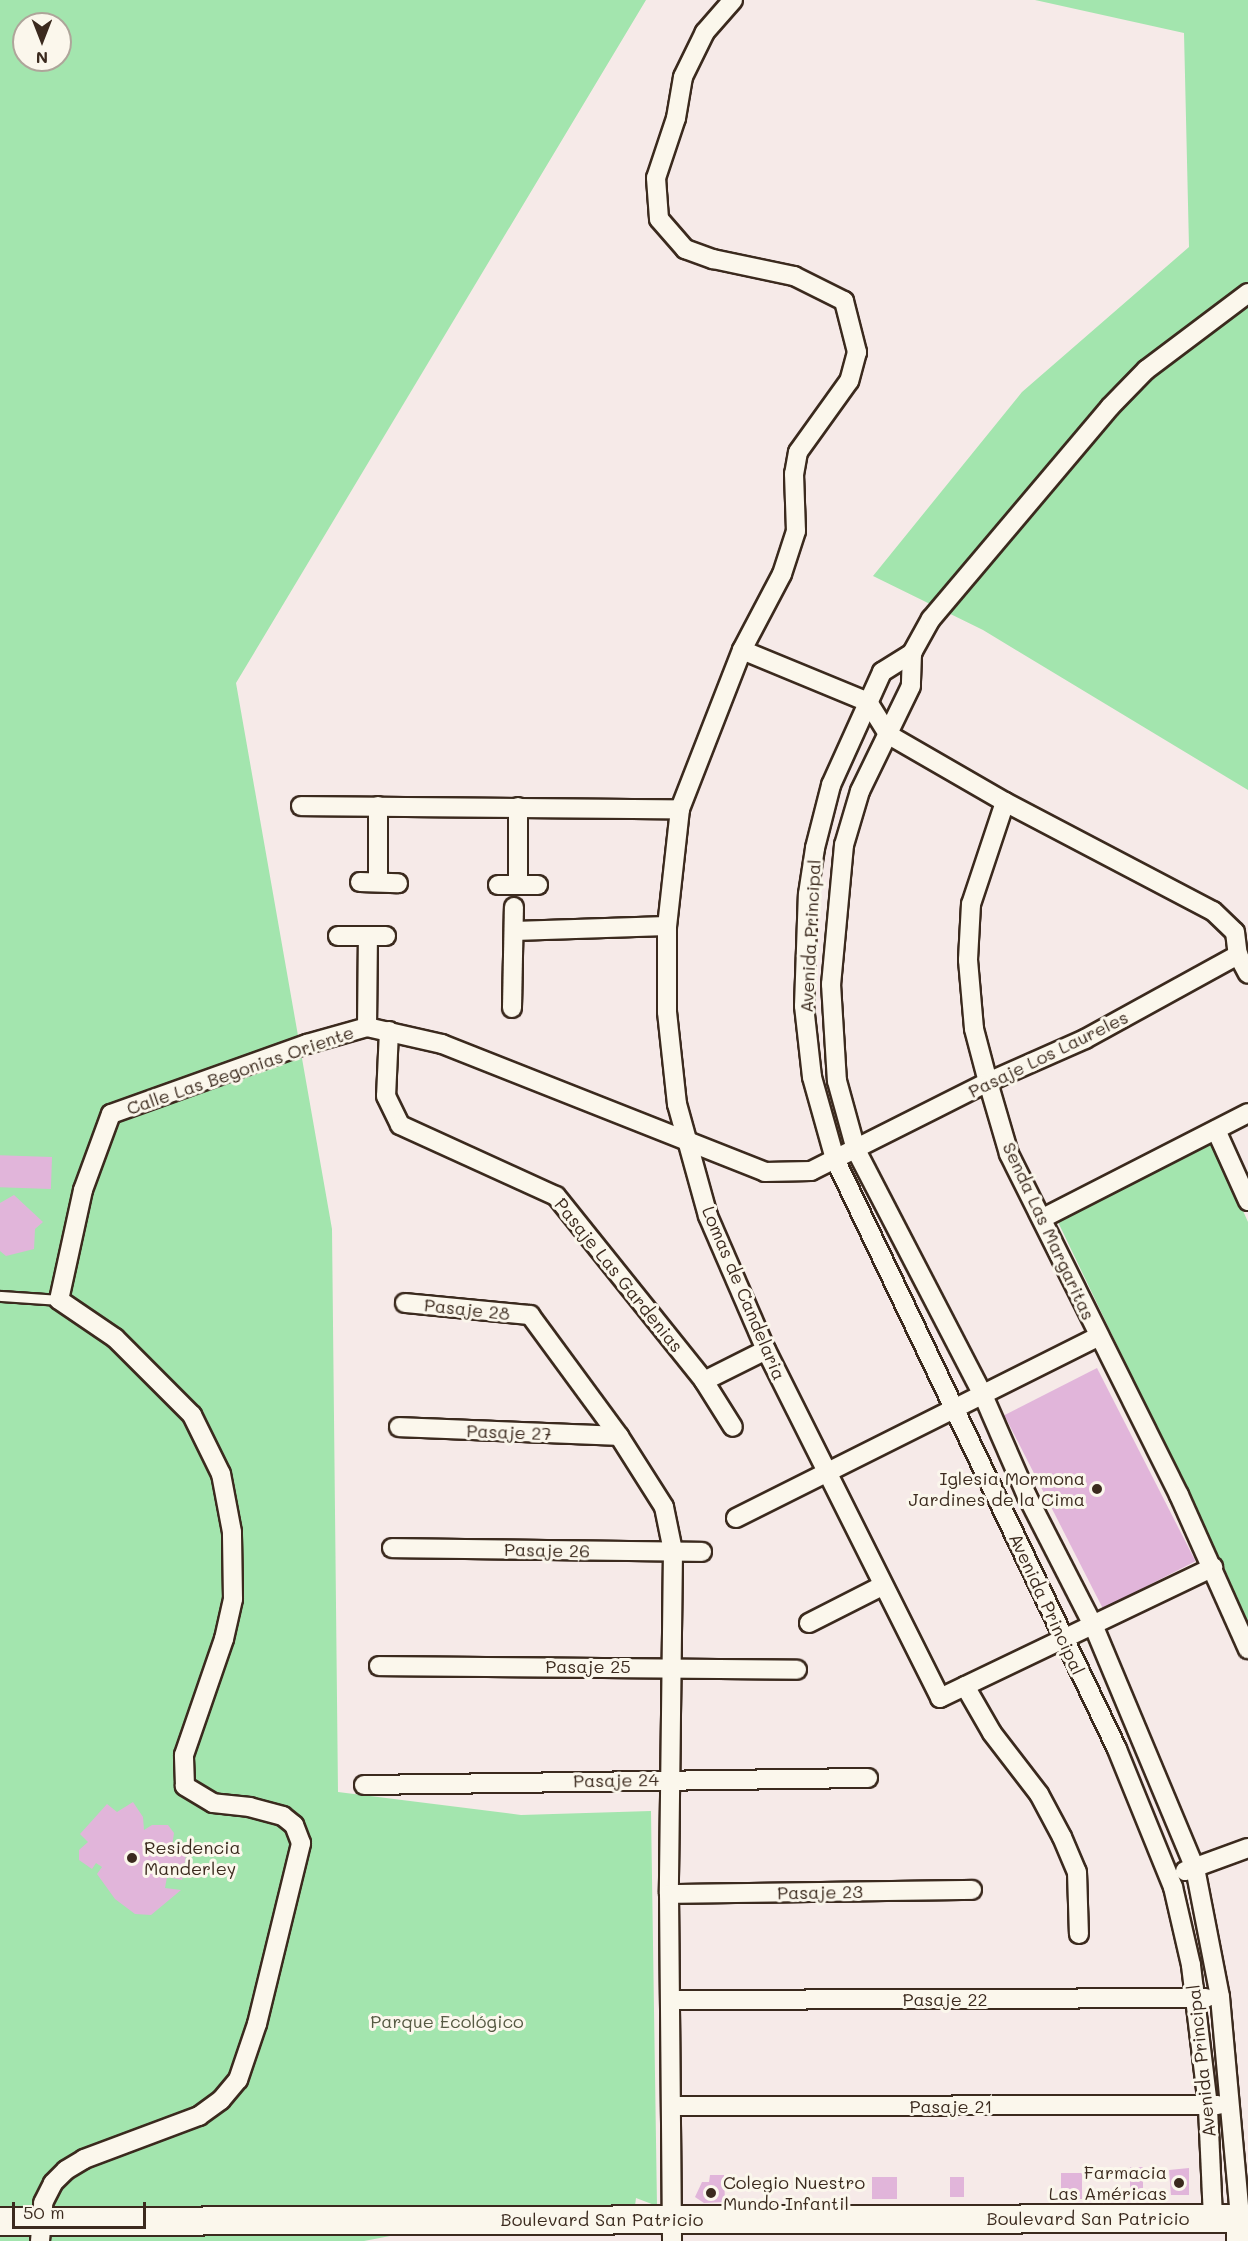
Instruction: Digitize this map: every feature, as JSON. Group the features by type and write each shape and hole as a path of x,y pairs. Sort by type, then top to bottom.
{"street":[{"name":"Lomas de Candelaria","path":"733,0 705,32 683,77 676,118 656,178 659,219 685,249 713,259 794,276 843,301 857,352 849,381 798,452 795,474 796,531 782,574 742,650 680,810 667,926 667,1012 677,1104 690,1142 708,1216 766,1350 940,1698 1094,1627 1214,1567"},
{"path":"912,652 932,619 1110,407 1146,370 1248,293"},
{"path":"742,650 868,702 889,735 1005,802 1213,911 1241,928 1238,955 1248,974"},
{"name":"Avenida Principal","path":"912,652 882,672 831,785 815,848 808,894 804,1006 812,1077 835,1159 1117,1749 1169,1877 1195,1998 1208,2106 1213,2230"},
{"name":"Avenida Principal","path":"912,652 911,686 860,791 843,845 837,892 831,984 837,1081 856,1150 982,1395 1028,1496 1094,1627 1195,1868 1220,1997 1243,2226"},
{"name":"Senda Las Margaritas","path":"1005,802 972,904 968,960 974,1029 988,1082 1010,1154 1043,1218 1098,1337 1214,1567 1248,1648"},
{"path":"301,806 680,810"},
{"path":"378,806 378,882"},
{"path":"518,807 518,885"},
{"path":"360,882 398,883"},
{"path":"498,885 538,885"},
{"path":"512,1008 514,907"},
{"path":"514,931 667,926"},
{"path":"338,936 377,936 367,1027"},
{"name":"Pasaje Los Laureles","path":"856,1150 988,1082 1085,1039 1238,955"},
{"name":"Calle Las Begonias Oriente","path":"59,1300 83,1190 111,1114 307,1044 367,1027 442,1044 765,1172 811,1172 856,1150"},
{"name":"Pasaje Las Gardenias","path":"389,1031 386,1096 400,1125 556,1196 704,1381 733,1427"},
{"path":"1043,1218 1248,1113"},
{"path":"1216,1130 1248,1201"},
{"path":"40,2230 43,2203 53,2183 66,2170 84,2159 199,2116 221,2100 238,2080 257,2024 301,1843 294,1825 283,1816 250,1807 213,1803 184,1786 184,1755 224,1639 233,1599 232,1532 226,1493 214,1453 192,1415 116,1338 59,1300"},
{"name":"Pasaje 28","path":"405,1303 530,1315 619,1436"},
{"path":"736,1518 1098,1337"},
{"path":"704,1381 766,1350"},
{"name":"Pasaje 27","path":"399,1427 619,1436"},
{"path":"619,1436 664,1507 673,1551 674,1667 669,1894 672,2230"},
{"name":"Pasaje 26","path":"392,1548 702,1552"},
{"path":"809,1623 882,1586"},
{"name":"Pasaje 25","path":"379,1666 674,1667 797,1670"},
{"path":"965,1686 992,1733 1038,1794 1062,1837 1077,1872 1079,1934"},
{"name":"Pasaje 24","path":"364,1785 868,1778"},
{"path":"1169,1877 1248,1848"},
{"name":"Pasaje 23","path":"669,1894 972,1890"},
{"name":"Pasaje 22","path":"670,2000 1220,1997"},
{"name":"Pasaje 21","path":"671,2106 1208,2106 1232,2104"},
{"name":"Boulevard San Patricio","path":"0,2220 40,2230 1213,2230 1243,2226"}],"lane":[{"path":"0,1296 59,1300"}],"green space":[{"name":"Parque Ecológico","path":"0,0 646,0 236,683 332,1229 338,1792 521,1815 651,1811 657,2206 636,2198 635,2206 542,2207 364,2241 0,2241"},
{"path":"1035,0 1248,0 1248,790 983,630 873,576 1022,392 1189,247 1184,33"},
{"path":"1212,1141 1248,1222 1248,1626 1227,1574 1057,1220"}],"building":[{"path":"0,1155 52,1157 51,1189 0,1187"},
{"path":"14,1195 43,1222 35,1229 34,1249 6,1256 0,1251 0,1203"},
{"name":"Iglesia Mormona Jardines de la Cima","path":"1097,1368 1196,1561 1103,1609 1004,1415"},
{"name":"Residencia Manderley","path":"133,1802 143,1817 144,1830 152,1825 168,1825 174,1833 171,1853 186,1855 182,1880 167,1877 165,1888 181,1890 151,1915 135,1914 115,1899 97,1874 102,1867 96,1863 92,1869 79,1860 79,1850 88,1842 80,1834 107,1804 117,1812"},
{"path":"1130,2167 1143,2167 1143,2197 1130,2197"},
{"name":"Farmacia Las Américas","path":"1189,2168 1189,2195 1171,2195 1169,2170"},
{"path":"1061,2173 1082,2173 1082,2199 1061,2199"},
{"name":"Colegio Nuestro Mundo Infantil","path":"710,2175 724,2175 725,2202 704,2203 695,2197 702,2182 709,2182"},
{"path":"872,2177 897,2177 897,2199 872,2199"},
{"path":"950,2177 964,2177 964,2197 950,2197"}],"place":[{"name":"Iglesia Mormona Jardines de la Cima","path":"1097,1489"},
{"name":"Residencia Manderley","path":"132,1858"},
{"name":"Farmacia Las Américas","path":"1179,2183"},
{"name":"Colegio Nuestro Mundo Infantil","path":"711,2193"}]}
